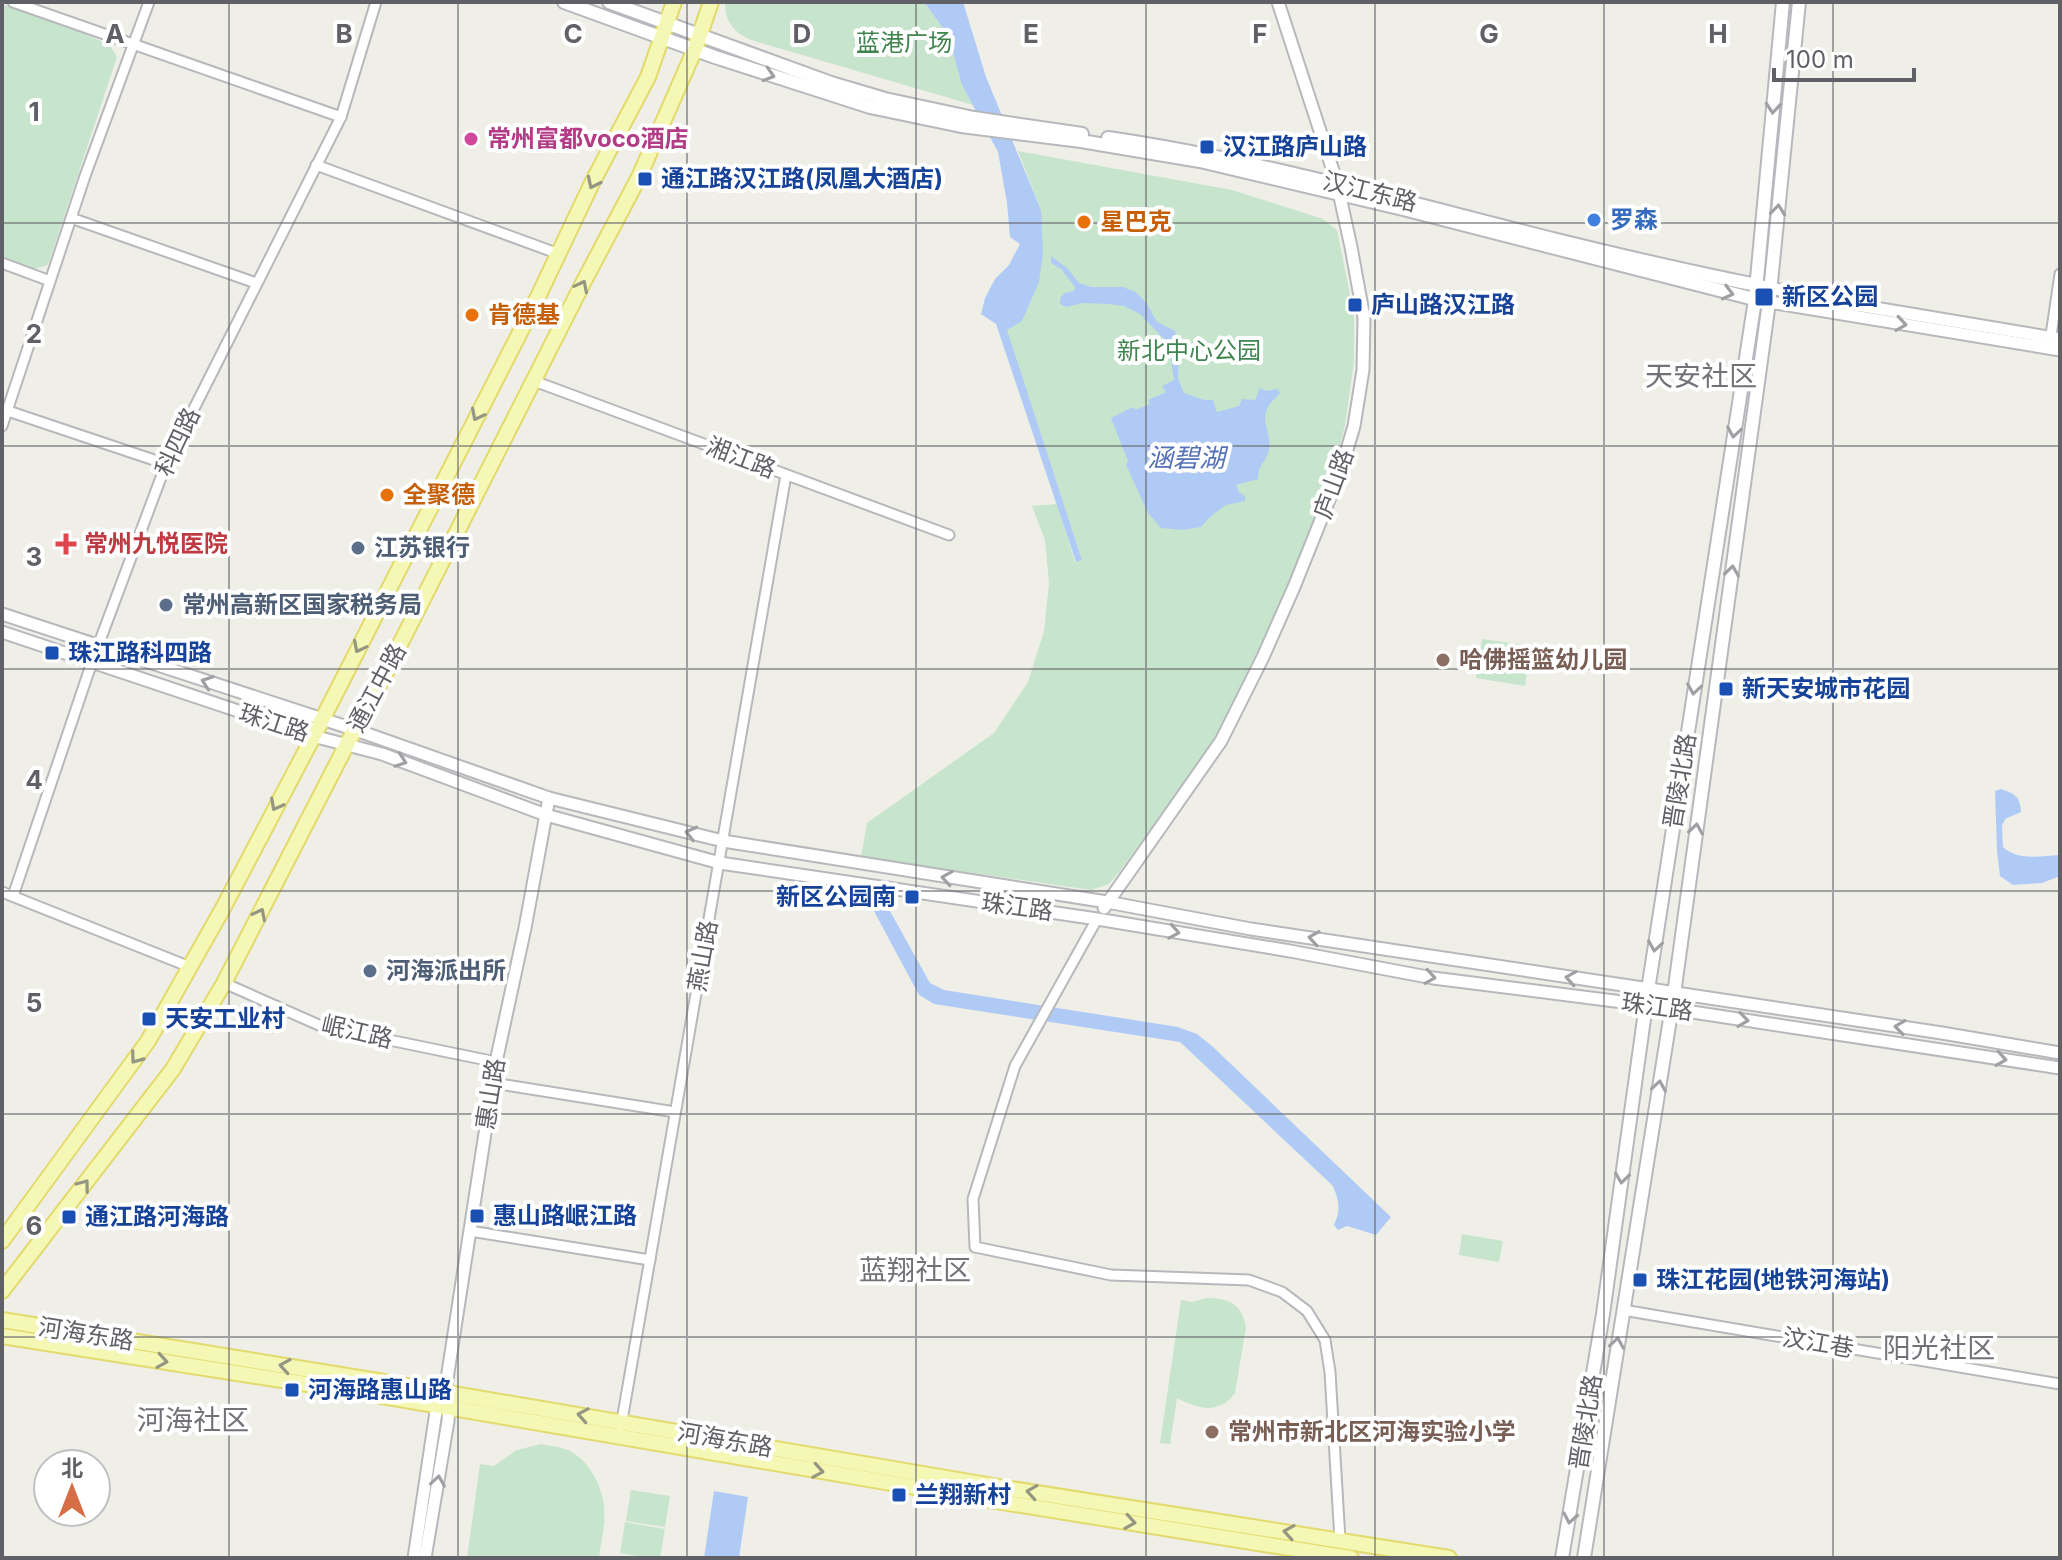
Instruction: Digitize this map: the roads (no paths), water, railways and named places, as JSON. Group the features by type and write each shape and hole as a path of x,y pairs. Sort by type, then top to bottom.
{"main road":[{"path":"564,2 665,30"},
{"path":"609,2 665,30"},
{"name":"通江中路","path":"2,1241 148,1041 190,967 322,720 648,77 674,2"},
{"name":"通江中路","path":"2,1291 173,1069 224,983 639,177 695,49 693,32 711,2"},
{"name":"晋陵北路","path":"1562,1558 1603,1314 1648,990 1755,300 1783,2"},
{"name":"晋陵北路","path":"1584,1558 1674,994 1769,302 1799,2"},
{"name":"汉江东路","path":"665,30 693,32 831,83 978,124"},
{"name":"汉江东路","path":"665,30 695,49 870,107 1200,161 1339,189 1770,288"},
{"name":"汉江东路","path":"1339,189 1769,302"},
{"name":"河海东路","path":"2,1320 445,1392 1002,1502 1351,1558"},
{"name":"河海东路","path":"2,1336 1449,1558"}],"street":[{"path":"13,2 341,117"},
{"path":"2,426 4,410 149,2"},
{"name":"科四路","path":"13,896 92,662 166,464 341,117 376,2"},
{"name":"庐山路","path":"1097,919 1221,741 1269,643 1341,470 1354,426 1363,370 1364,318 1339,189 1278,2"},
{"path":"316,165 559,254"},
{"path":"71,218 256,283"},
{"path":"2,263 50,281"},
{"path":"2055,344 2060,274"},
{"name":"汉江东路","path":"1770,288 2055,344"},
{"name":"汉江东路","path":"1769,302 2055,344"},
{"name":"湘江路","path":"534,381 949,535"},
{"path":"4,410 166,464"},
{"name":"燕山路","path":"620,1429 786,475"},
{"name":"珠江路","path":"2,614 356,730 549,798 723,841 1107,902 1266,931 2060,1053"},
{"name":"珠江路","path":"2,632 313,736 382,754 546,815 720,863 1097,919 1433,978 1646,1005 2060,1068"},
{"name":"惠山路","path":"425,1558 445,1392 496,1062 549,798"},
{"path":"2,892 190,967"},
{"path":"1097,919 1015,1066 973,1199 975,1247 1111,1275 1249,1280 1282,1292 1307,1311 1325,1340 1330,1372 1340,1540"},
{"name":"岷江路","path":"224,983 321,1026 496,1062"},
{"path":"493,1083 675,1112"},
{"path":"470,1231 650,1260"},
{"name":"汶江巷","path":"1623,1310 2060,1384"},
{"name":"惠山路","path":"414,1558 443,1406"}],"water":[{"path":"924,2 963,2 986,77 1041,210 1043,254 1039,282 1022,321 1007,330 1082,560 1076,562 996,324 981,314 995,279 1009,265 1020,244 1010,237 998,152 962,85 948,35"},
{"name":"涵碧湖","path":"1051,256 1067,268 1079,283 1091,287 1123,287 1136,292 1157,322 1175,331 1179,355 1178,379 1184,393 1213,400 1217,412 1239,406 1242,399 1255,400 1260,388 1266,391 1277,389 1280,393 1265,414 1269,449 1259,469 1258,479 1236,485 1245,496 1245,501 1226,505 1201,527 1183,530 1161,528 1148,513 1126,465 1128,461 1111,418 1133,407 1135,410 1150,404 1148,400 1166,392 1162,386 1174,380 1168,343 1140,314 1124,306 1083,303 1066,307 1060,304 1060,298 1074,291 1075,287 1061,269 1051,263"},
{"path":"2001,789 2016,796 2021,812 2005,819 2002,826 2003,847 2022,856 2060,855 2060,876 2042,883 2013,885 2000,876 1995,791"},
{"path":"868,900 886,904 930,983 944,990 1178,1027 1197,1034 1391,1217 1376,1235 1347,1226 1338,1230 1334,1225 1338,1205 1333,1186 1180,1042 934,1004 919,995"},
{"path":"714,1491 748,1497 739,1558 704,1558"}],"place":[{"name":"常州富都voco酒店","path":"471,139"},
{"name":"汉江路庐山路","path":"1207,147"},
{"name":"通江路汉江路(凤凰大酒店)","path":"645,179"},
{"name":"罗森","path":"1594,220"},
{"name":"星巴克","path":"1084,222"},
{"name":"新区公园","path":"1764,297"},
{"name":"庐山路汉江路","path":"1355,305"},
{"name":"肯德基","path":"472,315"},
{"name":"全聚德","path":"387,495"},
{"name":"常州九悦医院","path":"66,544"},
{"name":"江苏银行","path":"358,548"},
{"name":"常州高新区国家税务局","path":"166,605"},
{"name":"珠江路科四路","path":"52,653"},
{"name":"哈佛摇篮幼儿园","path":"1443,660"},
{"name":"新天安城市花园","path":"1726,689"},
{"name":"新区公园南","path":"912,897"},
{"name":"河海派出所","path":"370,971"},
{"name":"天安工业村","path":"149,1019"},
{"name":"惠山路岷江路","path":"477,1216"},
{"name":"通江路河海路","path":"69,1217"},
{"name":"珠江花园(地铁河海站)","path":"1640,1280"},
{"name":"河海路惠山路","path":"292,1390"},
{"name":"常州市新北区河海实验小学","path":"1212,1432"},
{"name":"兰翔新村","path":"899,1495"}],"district":[{"name":"天安社区","path":"1701,376"},
{"name":"蓝翔社区","path":"915,1270"},
{"name":"阳光社区","path":"1939,1348"},
{"name":"河海社区","path":"193,1420"}],"park label":[{"name":"蓝港广场","path":"904,43"},
{"name":"新北中心公园","path":"1189,351"}]}
